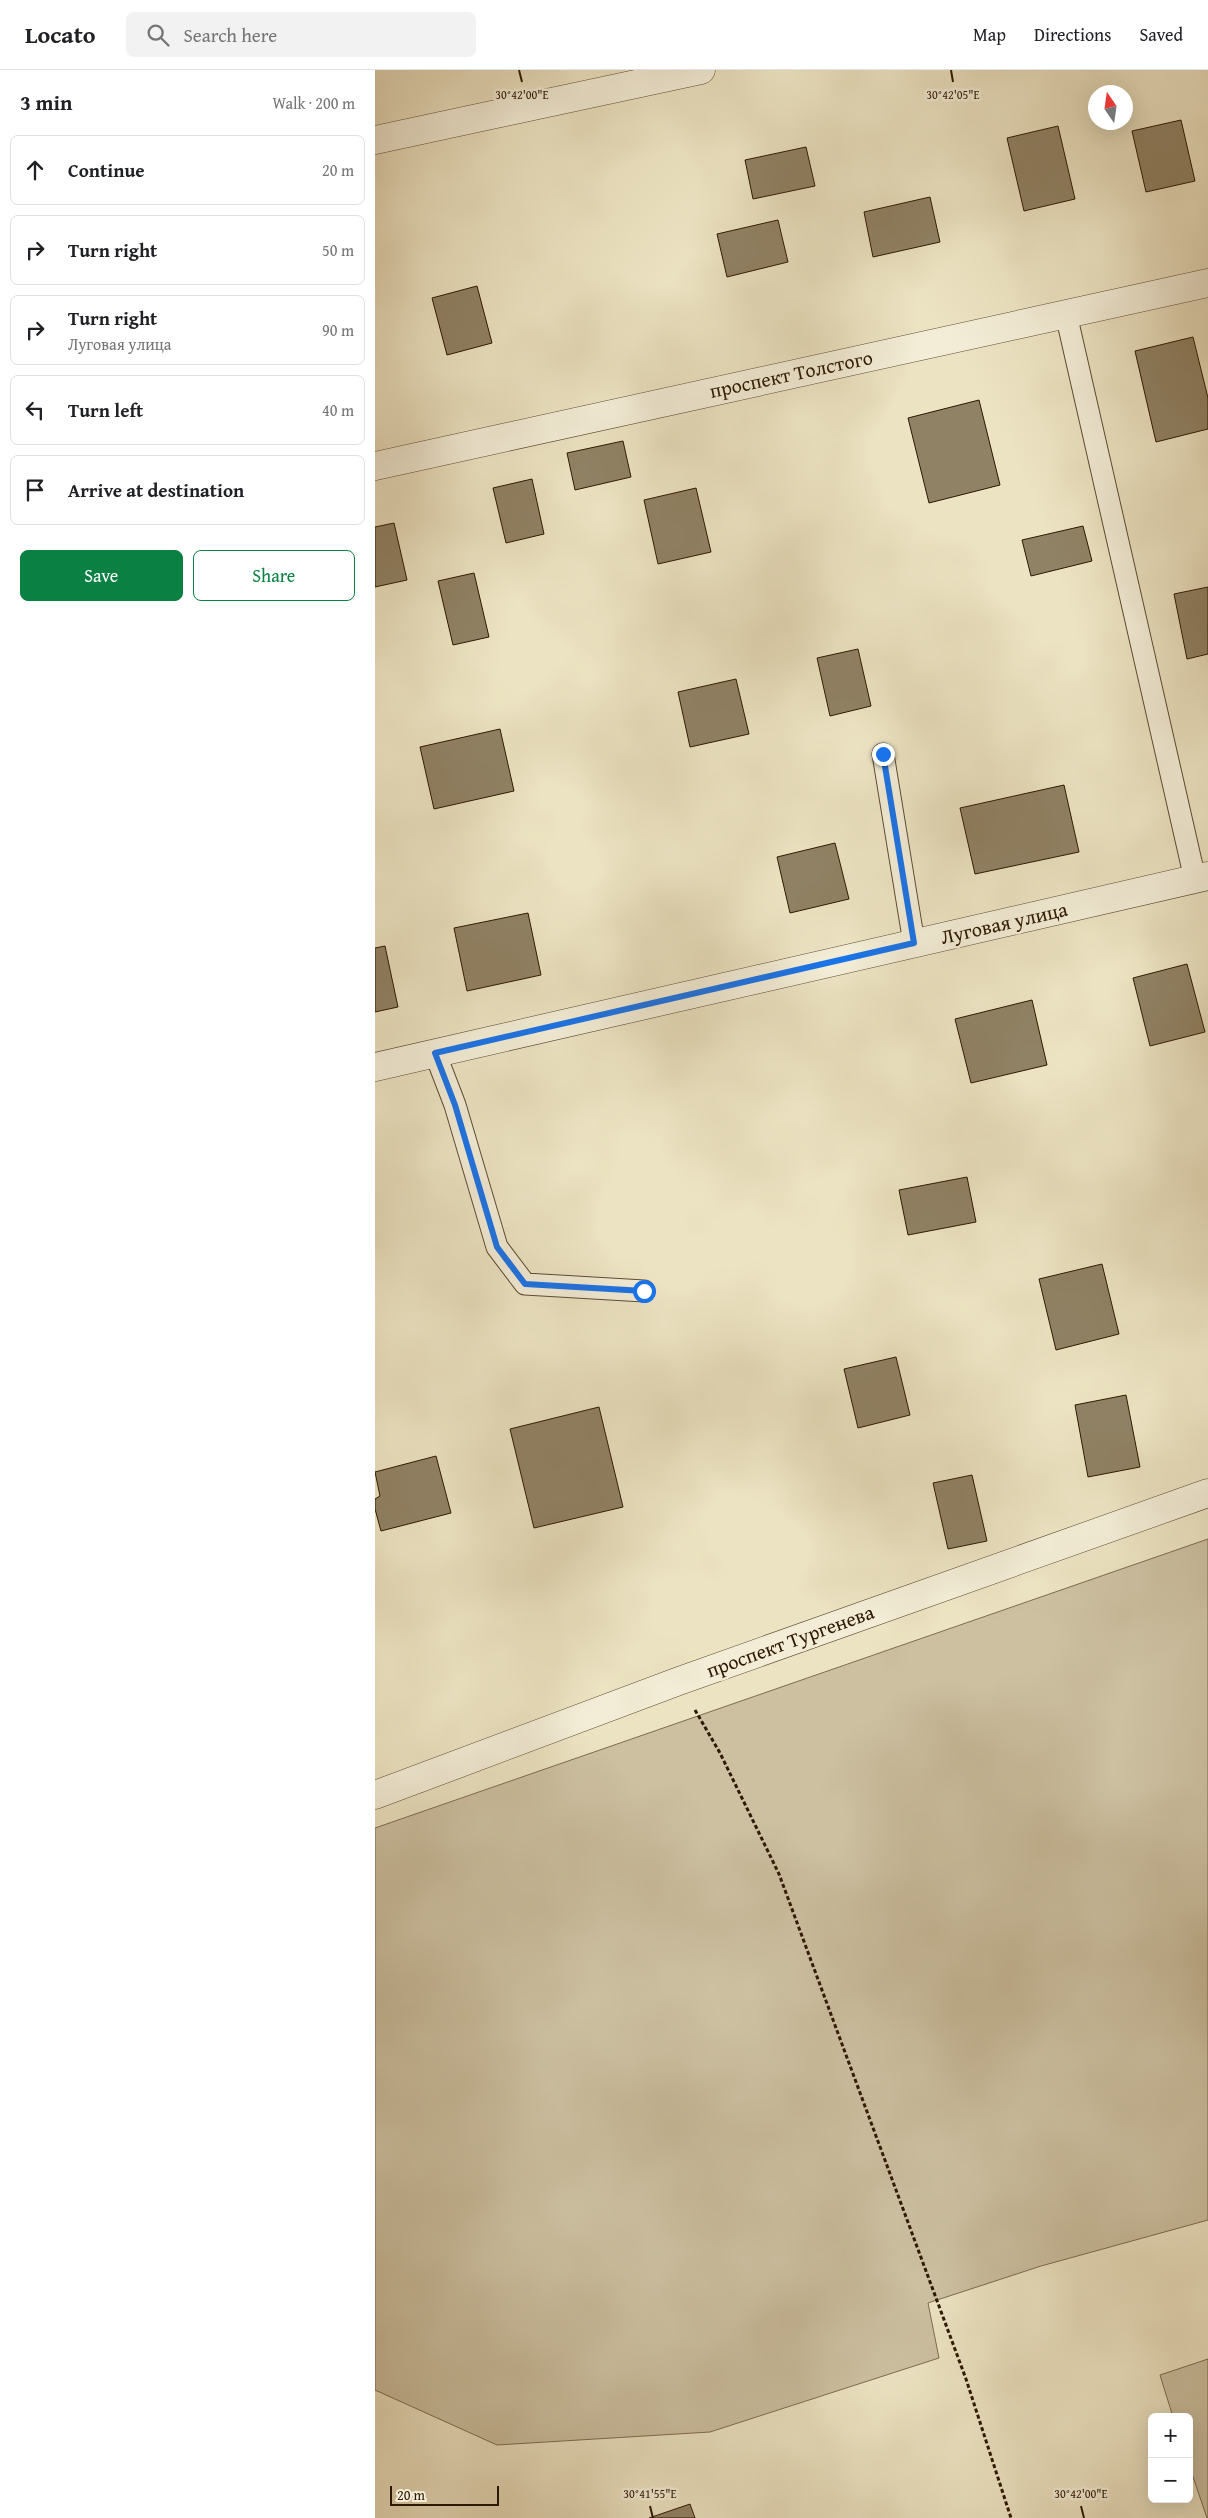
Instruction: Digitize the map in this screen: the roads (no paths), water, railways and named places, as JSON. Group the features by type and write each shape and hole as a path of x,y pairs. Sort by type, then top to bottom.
{"street":[{"path":"375,140 701,70"},
{"name":"проспект Толстого","path":"375,466 1208,283"},
{"name":"Луговая улица","path":"375,1067 1201,878"},
{"name":"проспект Тургенева","path":"375,1795 679,1681 1208,1494"}],"lane":[{"path":"1066,314 1201,878"},
{"path":"883,754 914,943"},
{"path":"435,1053 455,1105 497,1247 525,1284 644,1291"}]}
